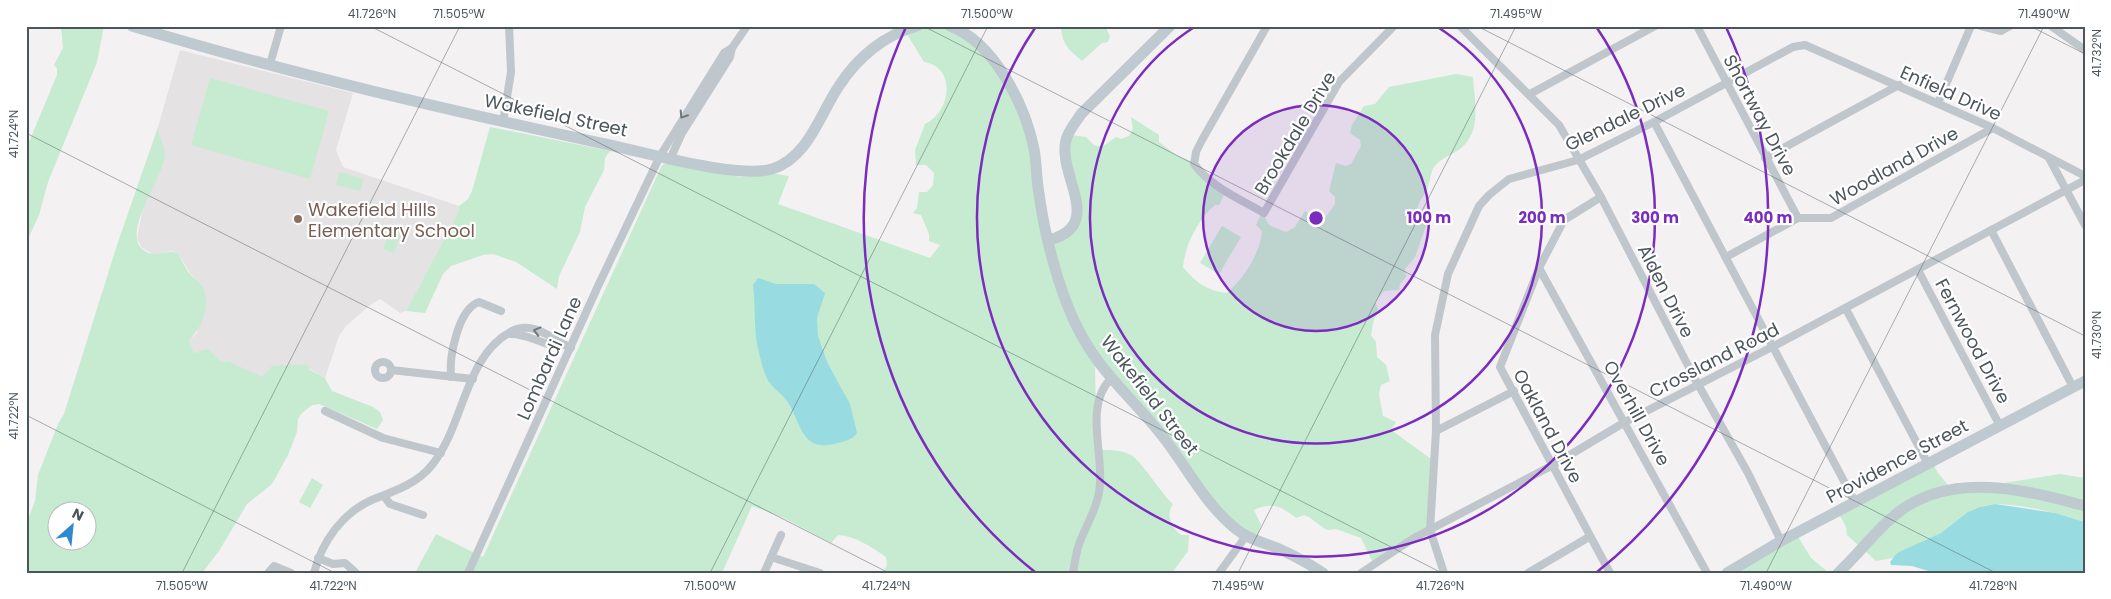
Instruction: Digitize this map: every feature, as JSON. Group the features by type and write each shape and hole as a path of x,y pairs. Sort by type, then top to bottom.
{"street":[{"name":"Wakefield Street","path":"132,26 270,64 503,122 748,172 770,170 783,164 805,143 839,85 856,65 882,41 917,26"},
{"path":"270,64 281,26"},
{"path":"503,122 511,72 509,26"},
{"name":"Lombardi Lane","path":"468,573 568,346 665,156 724,53 732,48 747,26"},
{"name":"Wakefield Street","path":"950,26 966,32 977,42 996,63 1012,90 1034,149 1038,195 1049,240 1070,312 1083,339 1112,378 1173,450 1206,500 1226,521 1246,536 1295,556 1323,573"},
{"path":"1049,240 1060,237 1071,229 1077,216 1076,195 1066,160 1066,141 1074,124 1081,114 1170,26"},
{"name":"Brookdale Drive","path":"1267,26 1202,140 1196,152 1194,164 1202,174 1222,190 1264,213 1339,82 1394,26"},
{"name":"Alden Drive","path":"1460,26 1559,125 1601,197 1699,385 1748,473 1781,541"},
{"path":"1530,94 1654,26"},
{"name":"Shortway Drive","path":"1697,26 1798,218"},
{"path":"1938,103 1971,26"},
{"path":"1981,26 2001,32 2010,26"},
{"path":"2051,26 2085,50"},
{"name":"Glendale Drive","path":"1444,573 1430,530 1436,431 1434,344 1437,317 1453,259 1479,206 1509,178 1578,160 1654,122 1793,47 1802,45"},
{"name":"Enfield Drive","path":"1802,45 1810,46 1994,128 2085,178"},
{"path":"1765,158 1899,85"},
{"path":"1654,122 1855,502"},
{"name":"Woodland Drive","path":"1726,257 1798,218 1831,218 1994,128"},
{"path":"2049,157 2085,225"},
{"name":"Crossland Road","path":"1362,573 1414,538 1553,464 1625,422 1846,309 2067,190 2085,178"},
{"name":"Oakland Drive","path":"1601,197 1564,220 1539,268 1500,367 1553,464 1589,537 1610,573"},
{"path":"1991,230 2073,388"},
{"name":"Overhill Drive","path":"1539,268 1707,573"},
{"name":"Fernwood Drive","path":"1918,270 2000,426"},
{"path":"451,376 453,347 461,323 469,310 480,302 501,311"},
{"path":"1846,309 1928,464"},
{"path":"314,573 318,558 328,538 344,519 370,501 384,496 421,476 441,453 452,433 473,379 488,348 516,329 532,329 557,338 568,346"},
{"path":"391,370 473,379"},
{"path":"1073,573 1080,541 1098,494 1100,467 1098,408 1100,392 1112,378"},
{"name":"Providence Street","path":"1727,573 1781,541 2085,381"},
{"path":"1436,431 1514,392"},
{"path":"325,412 382,438 441,453"},
{"path":"1838,573 1901,510 1943,492 1971,487 2003,488 2045,495 2085,506"},
{"path":"384,496 390,504 423,515"},
{"path":"764,573 781,535"},
{"path":"1219,573 1246,536"},
{"path":"1528,573 1589,537"},
{"path":"771,557 820,573"},
{"path":"318,558 333,564 345,563 356,573"},
{"path":"330,573 333,564"},
{"path":"268,573 274,566 291,573"}],"shaded area":[{"name":"Wakefield Hills Elementary School","path":"180,50 353,93 336,150 343,167 459,206 458,213 406,311 400,313 380,299 369,306 346,326 339,336 325,378 302,364 291,365 262,378 228,361 219,360 208,350 194,353 189,340 197,333 202,285 190,273 178,253 172,251 153,254 142,248 137,239 158,127"}],"green space":[{"path":"61,26 104,26 97,62 48,182 39,215 28,239 26,239 26,149 57,75 57,68 54,65 63,48"},
{"path":"902,26 957,26 999,59 1022,96 1031,119 1039,152 1051,243 1078,217 1068,167 1071,135 1086,137 1094,145 1102,147 1116,137 1121,139 1129,136 1133,129 1131,117 1159,135 1159,142 1176,155 1195,163 1226,191 1219,205 1215,205 1209,211 1193,233 1186,250 1183,267 1192,277 1207,288 1227,293 1245,273 1255,257 1262,231 1256,225 1262,212 1269,225 1286,232 1295,227 1305,211 1318,219 1325,218 1335,204 1335,197 1329,191 1336,163 1346,166 1351,164 1361,146 1360,140 1350,133 1352,125 1364,106 1375,104 1389,87 1456,74 1473,77 1475,122 1471,135 1463,146 1438,162 1433,169 1428,187 1418,207 1417,214 1427,223 1415,257 1405,269 1406,277 1400,284 1399,290 1384,291 1375,302 1379,312 1374,319 1371,335 1376,342 1377,357 1386,365 1390,381 1381,385 1379,394 1383,416 1396,422 1391,430 1434,461 1431,530 1373,563 1361,538 1336,529 1327,530 1304,515 1296,518 1281,508 1266,506 1254,510 1261,525 1257,539 1244,534 1095,364 1096,416 1102,450 1123,452 1134,457 1173,504 1170,517 1175,529 1181,535 1189,535 1188,551 1172,573 883,573 887,565 886,557 875,549 851,537 838,535 831,543 784,518 752,506 722,573 415,573 436,534 483,557 662,165 667,163 741,177 776,174 789,176 778,204 930,258 940,245 929,241 929,234 921,215 913,213 917,208 919,192 927,192 933,185 934,173 926,165 916,165 915,150 925,124 934,118 945,100 946,81 942,72 935,66 924,62"},
{"path":"1061,26 1105,26 1110,36 1108,42 1102,43 1082,61 1067,46"},
{"path":"210,78 329,111 310,179 191,145"},
{"path":"158,127 165,153 164,162 141,215 137,228 137,239 141,248 150,253 178,253 189,273 203,287 206,309 198,329 189,340 194,353 208,349 219,360 228,361 262,377 272,366 307,365 310,370 325,378 332,391 373,407 380,412 383,420 377,429 319,404 312,405 302,413 298,419 297,432 288,455 272,484 247,504 219,551 202,573 26,573 26,525 35,501 38,475 58,424 64,414 117,245"},
{"path":"490,127 610,151 605,158 604,170 585,207 580,232 559,276 557,289 516,262 493,254 483,255 451,266 443,274 425,313 406,311 458,213 459,206 468,199 472,191"},
{"path":"339,172 364,179 360,191 336,185"},
{"path":"392,224 403,228 394,253 383,249"},
{"path":"1222,226 1241,237 1219,274 1200,263"},
{"path":"1933,463 1938,473 1948,485 1997,484 2060,474 2085,478 2085,522 2032,508 2003,504 1990,505 1969,512 1932,539 1897,553 1893,558 1876,561 1847,535 1846,527 1838,512"},
{"path":"312,478 323,485 310,508 299,502"},
{"path":"1797,535 1811,558 1829,573 1727,573"}],"water":[{"path":"758,278 776,284 814,284 825,293 817,318 818,336 827,362 850,404 857,433 850,439 823,445 815,444 808,439 799,426 787,401 767,379 756,336 753,285"},
{"path":"1995,504 2055,513 2085,522 2085,573 1935,573 1912,566 1891,565 1890,562 1897,553 1941,533 1968,512"}],"place":[{"name":"Wakefield Hills Elementary School","path":"298,219"}]}
